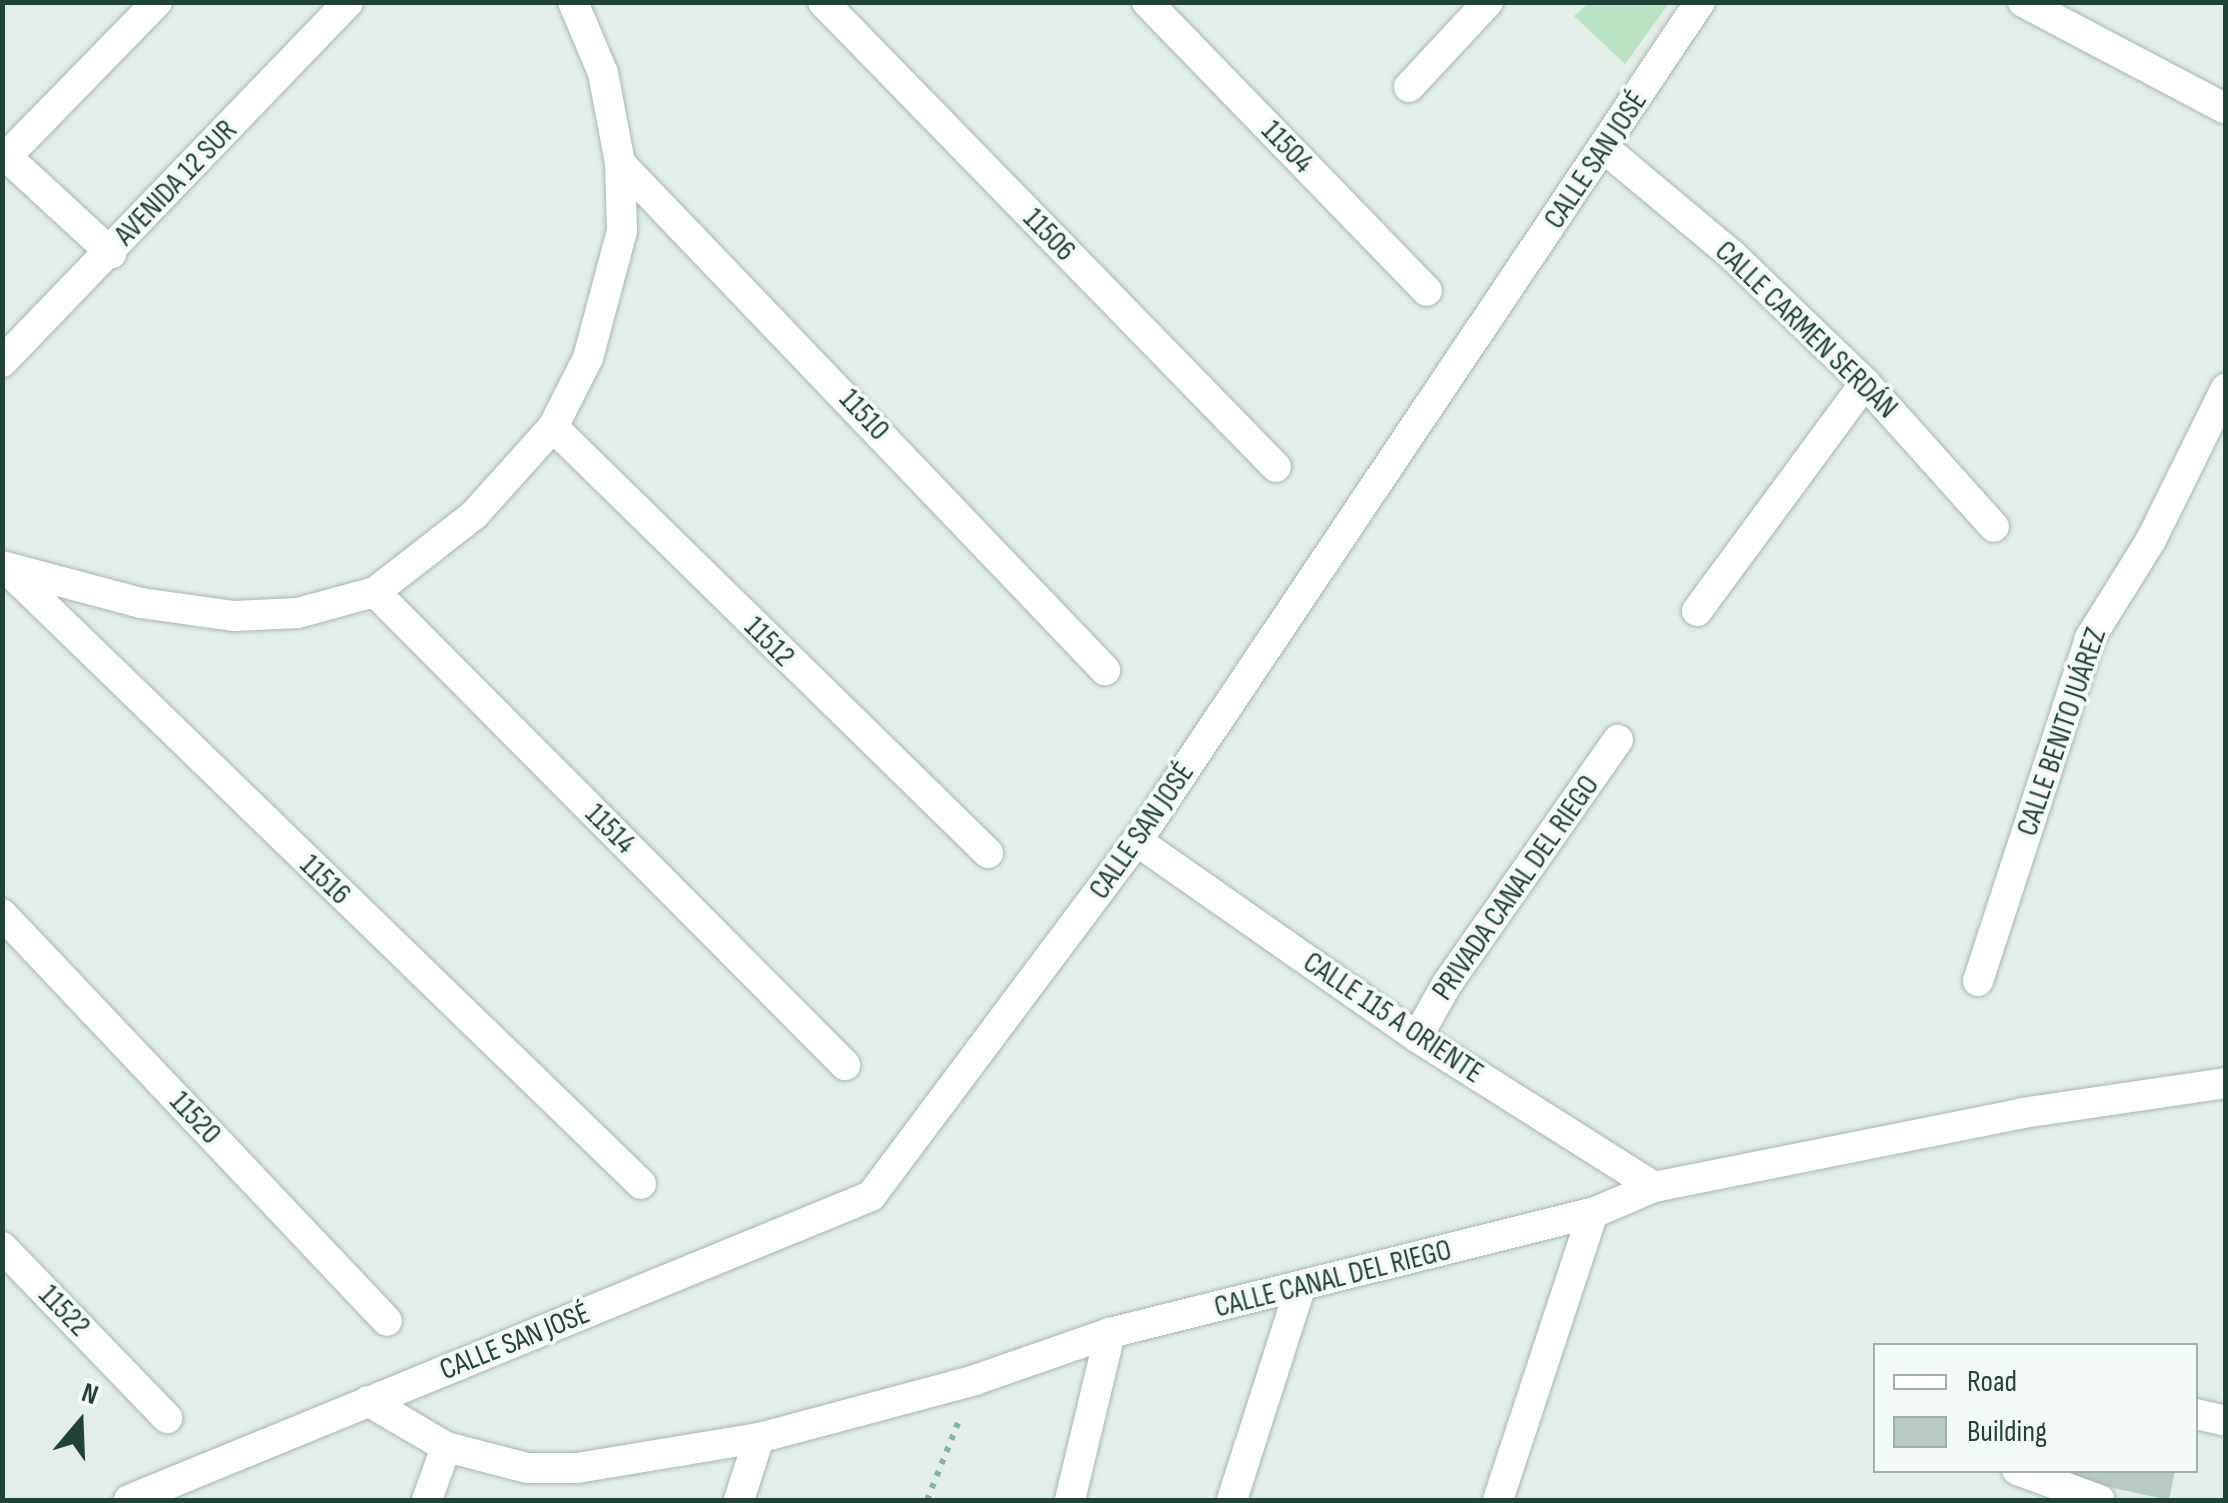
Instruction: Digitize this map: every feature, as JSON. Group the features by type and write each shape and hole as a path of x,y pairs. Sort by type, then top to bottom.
{"street":[{"path":"110,252 5,159 157,2"},
{"name":"AVENIDA 12 SUR","path":"2,362 348,2"},
{"path":"7,570 234,616 298,613 376,592 474,514 554,427 588,358 622,232 620,163 602,74 573,2"},
{"name":"11506","path":"823,2 1276,467"},
{"name":"11504","path":"1147,2 1427,291"},
{"path":"1409,87 1488,2"},
{"name":"CALLE SAN JOSÉ","path":"129,1500 871,1196 1138,841 1700,2"},
{"path":"2023,2 2226,109"},
{"name":"CALLE CARMEN SERDÁN","path":"1604,148 1732,255 1864,383 1994,527"},
{"name":"11510","path":"620,163 1105,670"},
{"path":"1697,611 1864,383"},
{"name":"CALLE BENITO JUÁREZ","path":"1978,981 2090,638 2150,540 2226,388"},
{"name":"11512","path":"554,427 988,853"},
{"name":"11516","path":"7,570 641,1184"},
{"name":"11514","path":"376,592 845,1066"},
{"name":"PRIVADA CANAL DEL RIEGO","path":"1417,1037 1447,984 1618,740"},
{"name":"CALLE 115 A ORIENTE","path":"1138,841 1417,1037 1654,1186"},
{"name":"11520","path":"2,914 387,1322"},
{"name":"CALLE CANAL DEL RIEGO","path":"446,1447 527,1468 577,1468 759,1438 976,1380 1110,1333 1594,1214 1654,1186 2023,1113 2226,1083"},
{"path":"1498,1500 1594,1214"},
{"name":"11522","path":"2,1247 168,1418"},
{"path":"1232,1500 1300,1288"},
{"path":"1070,1500 1110,1333"},
{"path":"368,1401 446,1447 427,1500"},
{"path":"2198,1414 2226,1421"},
{"path":"739,1500 759,1438"},
{"path":"2025,1473 2100,1500"}],"path":[{"path":"928,1500 976,1380"}],"green space":[{"path":"1589,2 1669,3 1625,64 1574,16"}],"building":[{"path":"2044,1473 2174,1473 2169,1500"}]}
